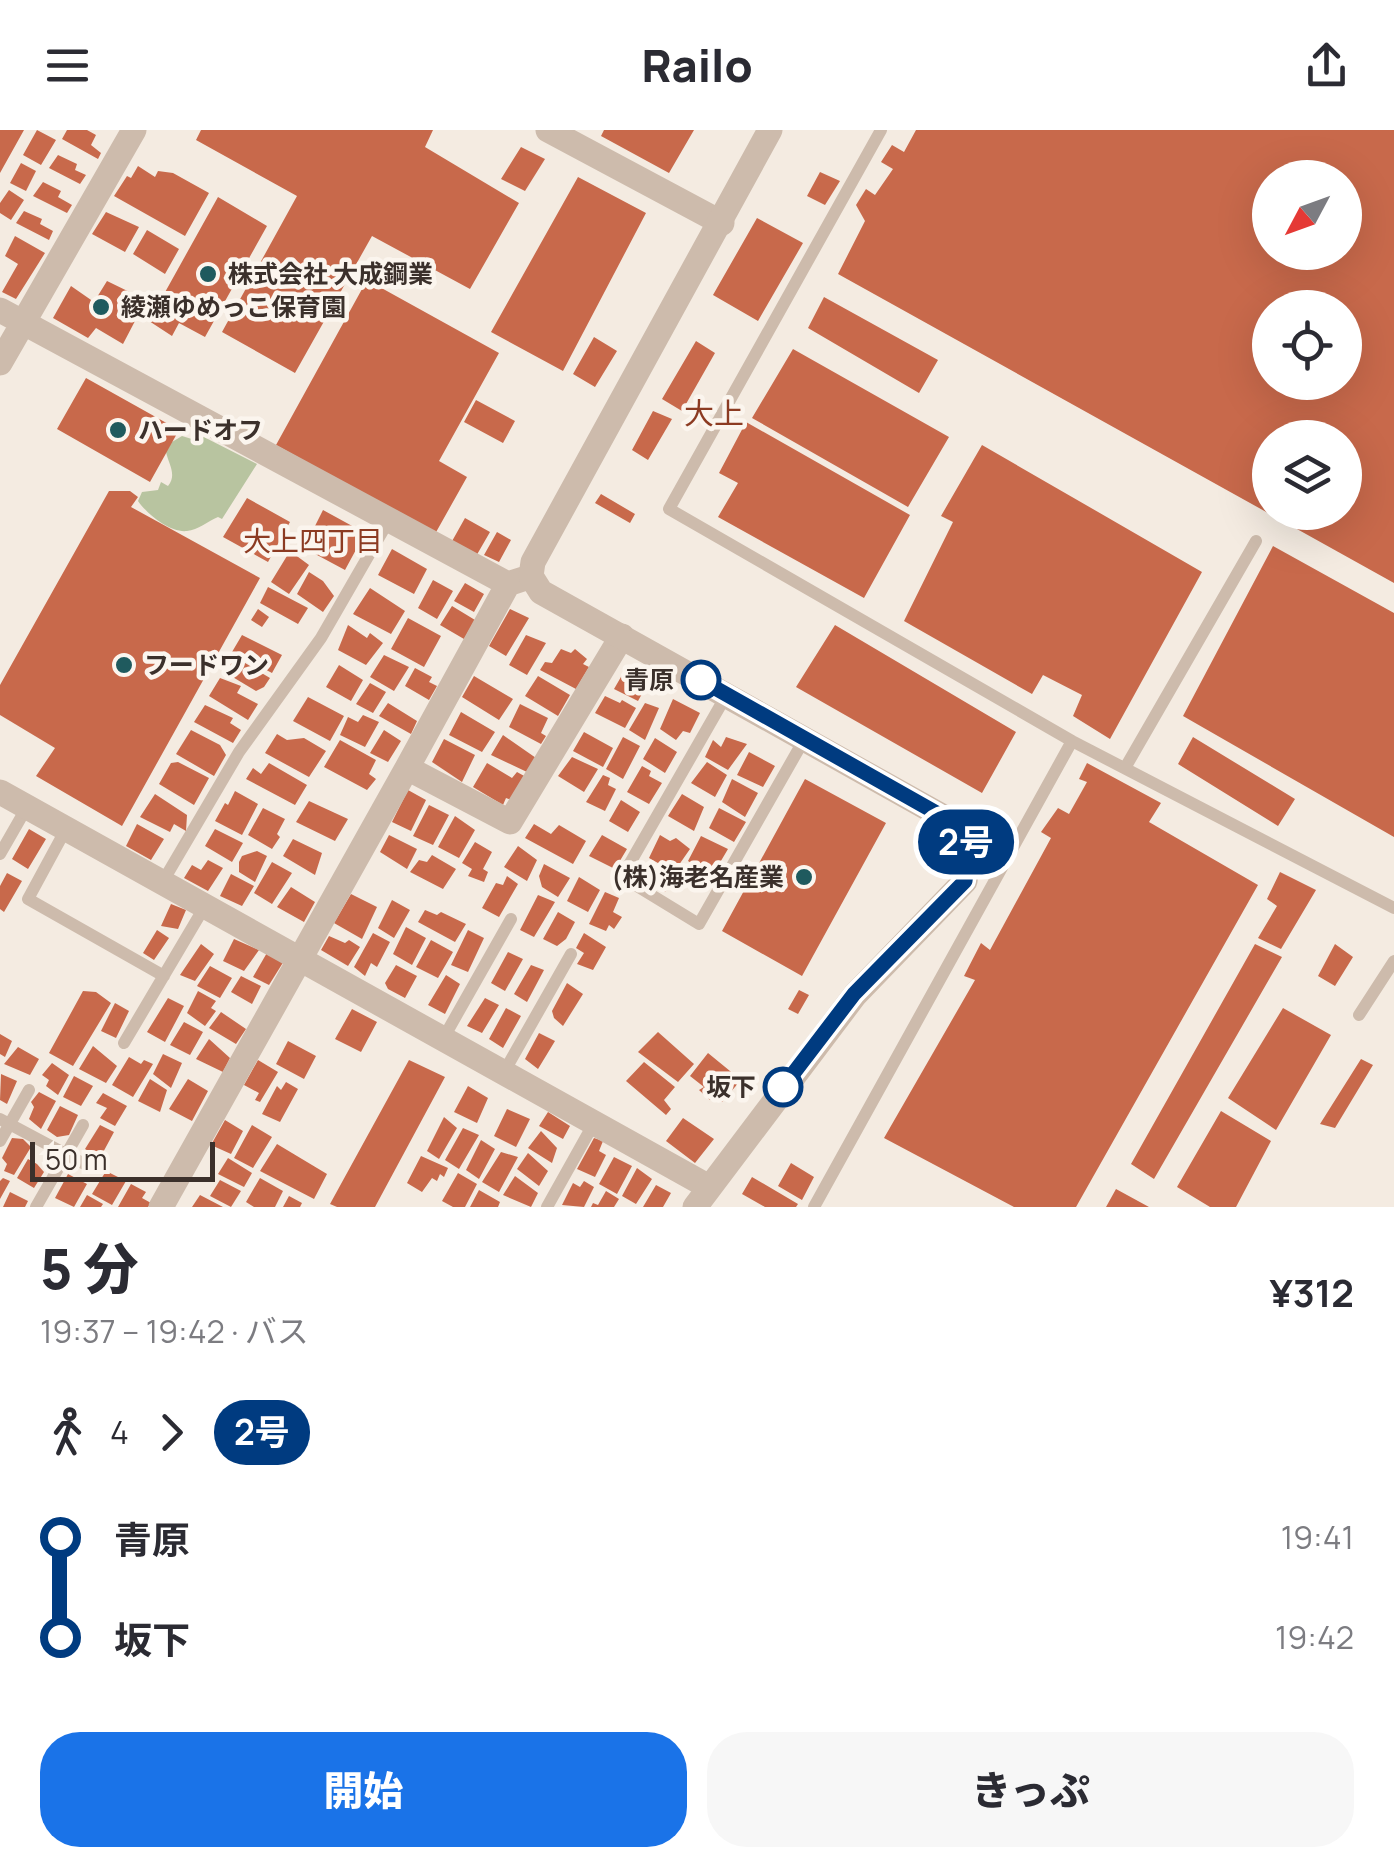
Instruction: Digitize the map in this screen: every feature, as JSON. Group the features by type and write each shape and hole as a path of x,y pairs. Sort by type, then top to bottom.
{"street":[{"path":"0,363 11,316 134,130"},
{"path":"548,130 722,222"},
{"path":"161,1207 407,768 533,562 770,130"},
{"path":"0,792 594,1123 702,1197 854,994 965,881 969,860 967,844 956,824 520,580 389,520 11,316"},
{"path":"407,768 510,822 622,636"}],"lane":[{"path":"881,130 669,510 1072,740 1394,908"},
{"path":"162,883 239,752 320,638 389,520"},
{"path":"1125,768 1256,540"},
{"path":"727,694 622,877 699,924 804,738"},
{"path":"814,1207 1072,740"},
{"path":"0,854 27,807"},
{"path":"66,829 28,899 164,976"},
{"path":"124,1043 205,906"},
{"path":"443,1039 511,919"},
{"path":"504,1072 571,954"},
{"path":"1359,1016 1394,961"},
{"path":"0,1141 5,1122 29,1090"},
{"path":"5,1122 92,1168"},
{"path":"547,1207 594,1123"},
{"path":"36,1207 83,1125"}],"green space":[{"path":"198,434 257,464 222,519 218,517 195,529 180,531 160,522 138,501 142,492 158,490 161,482 168,486 171,482 166,452 172,442 182,436 195,440"}],"building":[{"path":"0,130 24,130 0,173"},
{"path":"37,130 56,140 41,165 23,155"},
{"path":"67,130 87,130 96,135 91,145 101,153 98,159 62,139"},
{"path":"201,130 433,130 425,147 519,203 470,289 372,236 295,373 222,332 297,196 196,140"},
{"path":"604,130 694,130 669,173 601,136"},
{"path":"916,130 1394,130 1394,583 1299,530 1362,530 1362,420 1252,420 1252,504 838,274 865,221 856,205 866,189 875,195 893,169 881,162 892,145 904,152"},
{"path":"521,147 545,159 525,191 501,179"},
{"path":"58,155 77,164 75,170 86,175 80,184 49,168"},
{"path":"21,163 36,171 26,191 10,183"},
{"path":"138,166 155,177 158,171 173,173 209,193 185,236 114,196"},
{"path":"820,172 840,181 825,205 807,196"},
{"path":"578,177 646,213 563,371 491,332"},
{"path":"43,182 61,191 58,197 72,205 67,213 33,196"},
{"path":"9,190 24,200 11,220 0,213 0,203"},
{"name":"株式会社 大成鋼業","path":"218,197 267,226 205,337 179,323 172,336 149,321"},
{"path":"24,211 42,219 40,224 53,231 49,240 16,223"},
{"path":"106,212 139,227 125,252 92,234"},
{"path":"757,218 803,243 758,321 713,295"},
{"path":"147,230 179,249 165,274 133,254"},
{"path":"15,236 45,253 16,299 2,292 18,264 5,256"},
{"path":"367,280 499,353 439,461 467,477 435,534 276,445"},
{"path":"107,281 146,300 123,344 96,328 88,338 53,318 71,286 94,302"},
{"path":"824,297 938,360 919,393 808,328"},
{"path":"594,337 617,351 595,387 573,374"},
{"path":"696,341 715,353 682,411 662,399"},
{"path":"793,349 949,437 908,507 752,418"},
{"name":"ハードオフ","path":"86,378 179,430 150,482 57,429"},
{"path":"476,400 515,421 503,443 464,422"},
{"path":"653,411 672,419 648,460 632,450"},
{"path":"746,422 910,515 864,598 718,517 738,483 719,473"},
{"path":"982,445 1202,572 1110,739 1073,716 1082,695 1043,675 1032,694 904,621 953,522 941,516"},
{"path":"109,491 130,491 138,497 131,507 260,578 122,826 36,776 55,748 0,715 0,685"},
{"path":"601,494 635,514 630,523 595,503"},
{"path":"247,498 290,522 268,562 223,537"},
{"path":"323,510 365,533 345,570 304,548"},
{"path":"465,518 490,532 475,558 451,543"},
{"path":"497,532 511,540 499,562 484,555"},
{"path":"1273,546 1394,613 1394,837 1183,716"},
{"path":"392,549 427,569 414,594 378,575"},
{"path":"290,551 309,565 289,594 271,582"},
{"path":"309,572 323,581 334,596 323,612 297,594"},
{"path":"433,580 453,591 437,619 418,608"},
{"path":"465,583 484,594 474,612 454,601"},
{"path":"268,587 308,608 298,624 260,603"},
{"path":"370,588 405,611 391,634 353,614"},
{"path":"452,606 475,620 464,639 440,625"},
{"path":"258,609 269,617 262,627 251,620"},
{"path":"510,609 529,618 506,656 489,646"},
{"path":"408,618 441,636 424,667 391,649"},
{"path":"348,625 383,643 366,665 338,650"},
{"path":"835,625 1016,732 982,793 796,687"},
{"path":"242,635 282,655 272,673 232,652"},
{"path":"526,635 546,643 527,675 509,665"},
{"path":"561,649 571,653 575,649 587,659 583,664 589,667 576,689 540,670 545,662 552,663"},
{"path":"384,655 409,667 394,691 370,677"},
{"path":"235,657 270,678 264,687 256,691 226,673"},
{"path":"339,665 363,680 351,701 326,687"},
{"path":"415,668 432,677 429,682 437,686 429,700 405,686"},
{"path":"625,670 648,683 638,701 614,689"},
{"path":"474,676 513,699 499,720 462,697"},
{"path":"538,676 570,695 558,716 525,696"},
{"path":"220,678 241,686 237,693 258,704 248,720 209,696"},
{"path":"370,683 386,692 373,713 356,704"},
{"path":"605,696 636,708 625,728 595,713"},
{"path":"308,697 344,716 330,741 293,721"},
{"path":"673,699 700,713 690,733 683,731 676,740 660,729"},
{"path":"388,703 417,721 411,734 379,716"},
{"path":"645,703 659,708 645,740 629,730"},
{"path":"520,704 548,718 541,744 509,727"},
{"path":"205,705 233,718 230,723 241,730 233,743 194,722"},
{"path":"461,712 495,732 482,752 449,735"},
{"path":"363,715 379,722 365,747 340,735 348,717 358,722"},
{"path":"191,730 220,745 226,755 214,776 176,754"},
{"path":"384,730 401,741 388,762 370,753"},
{"path":"584,732 613,748 603,767 573,751"},
{"path":"277,734 287,740 304,738 326,751 309,777 265,753"},
{"path":"503,735 536,758 527,772 491,755"},
{"path":"623,737 640,746 623,779 606,769"},
{"path":"726,737 747,744 728,770 705,757 713,740 721,747"},
{"path":"1193,737 1295,799 1278,826 1178,764"},
{"path":"655,738 677,752 665,773 643,759"},
{"path":"444,739 475,755 462,782 432,762"},
{"path":"340,740 376,760 369,774 376,779 367,790 324,767"},
{"path":"749,752 775,766 763,787 737,775"},
{"path":"572,757 598,769 584,792 558,776"},
{"path":"178,762 209,778 194,805 159,784 171,763"},
{"path":"707,762 727,775 715,797 691,783"},
{"path":"269,763 307,785 295,805 246,779 253,768 261,774"},
{"path":"487,763 512,778 517,772 526,777 517,802 506,798 503,805 473,787"},
{"path":"1087,763 1161,803 1149,822 1258,885 1076,1207 1014,1207 884,1138 975,980 964,976 981,943 990,950 1051,838 1041,832 1058,808 1069,814 1087,782 1079,779"},
{"path":"642,766 651,771 649,776 662,783 649,804 627,792"},
{"path":"603,775 610,778 608,785 616,789 605,811 586,802"},
{"path":"732,779 758,793 745,817 722,802"},
{"name":"(株)海老名産業","path":"805,779 886,823 802,976 722,931"},
{"path":"408,790 426,800 411,831 392,822"},
{"path":"235,791 258,804 242,835 215,821"},
{"path":"155,794 187,815 186,831 174,824 170,832 140,817"},
{"path":"682,794 704,807 694,831 668,816"},
{"path":"621,800 640,812 628,832 609,821"},
{"path":"309,801 348,819 335,841 296,822"},
{"path":"429,805 449,815 433,845 413,836"},
{"path":"263,808 285,819 272,849 248,835"},
{"path":"719,808 746,822 734,842 709,828"},
{"path":"455,816 475,830 459,858 438,847"},
{"path":"137,824 164,839 151,860 126,846"},
{"path":"534,824 551,834 559,825 586,841 573,864 525,838"},
{"path":"29,829 46,839 28,869 12,859"},
{"path":"215,829 243,843 232,862 205,846"},
{"path":"389,835 417,849 407,869 380,852"},
{"path":"602,835 627,849 615,869 589,856"},
{"path":"660,835 670,841 676,838 690,849 674,872 649,858"},
{"path":"701,836 728,849 712,876 688,861"},
{"path":"293,839 322,853 315,875 283,856"},
{"path":"475,842 492,852 483,869 488,872 484,882 468,876 472,869 462,863"},
{"path":"518,846 537,860 527,881 504,867"},
{"path":"257,851 267,856 255,882 239,872 239,862 242,856"},
{"path":"432,855 456,869 443,889 410,872 419,860 427,862"},
{"path":"208,860 223,868 208,891 184,878 192,865 201,870"},
{"path":"272,862 292,873 272,904 254,893"},
{"path":"544,864 570,878 558,897 542,887 539,876"},
{"path":"646,864 673,878 665,892 638,879"},
{"path":"1280,872 1316,890 1281,949 1258,938 1277,906 1267,899"},
{"path":"7,873 22,881 4,912 0,909 0,886"},
{"path":"231,874 254,886 242,906 220,896"},
{"path":"507,876 518,884 499,917 482,908 496,883 503,885"},
{"path":"579,877 600,890 588,912 567,901"},
{"path":"291,887 315,902 304,922 277,907"},
{"path":"605,892 619,898 613,912 622,917 614,929 609,925 606,931 589,924"},
{"path":"351,894 377,907 362,939 334,923"},
{"path":"538,895 555,902 534,937 520,930"},
{"path":"392,900 410,910 394,938 378,928"},
{"path":"171,904 186,910 178,929 161,926"},
{"path":"425,910 437,915 441,912 466,924 455,942 418,922"},
{"path":"558,912 575,922 557,946 543,939"},
{"path":"406,927 426,938 412,965 393,954"},
{"path":"157,930 169,938 154,960 143,953"},
{"path":"468,930 484,938 468,972 451,965"},
{"path":"373,933 390,942 377,967 371,963 365,976 354,967"},
{"path":"584,933 606,947 593,970 577,964 584,953 576,948"},
{"path":"329,936 360,947 348,966 321,950"},
{"path":"234,939 259,950 244,971 223,961"},
{"path":"431,940 453,952 438,978 416,967"},
{"path":"201,944 214,954 195,981 180,975"},
{"path":"1255,944 1282,957 1154,1179 1131,1164"},
{"path":"1335,944 1353,957 1335,986 1318,976"},
{"path":"268,951 284,961 269,985 253,977"},
{"path":"508,952 523,959 505,991 491,983"},
{"path":"396,965 417,976 405,998 385,983"},
{"path":"531,965 544,970 527,1002 514,994"},
{"path":"210,966 232,978 220,998 197,986"},
{"path":"446,975 460,984 445,1014 428,1005"},
{"path":"241,976 261,986 252,1004 231,992"},
{"path":"567,983 583,994 563,1026 552,1011"},
{"path":"799,990 809,995 798,1014 788,1009"},
{"path":"83,991 96,992 111,1003 73,1066 49,1053"},
{"path":"198,991 216,1001 211,1008 216,1011 205,1026 187,1013"},
{"path":"168,998 184,1006 165,1042 147,1032"},
{"path":"485,998 499,1005 482,1033 467,1026"},
{"path":"115,1003 129,1011 116,1038 101,1031"},
{"path":"506,1008 521,1016 503,1048 489,1039"},
{"path":"1283,1008 1331,1035 1276,1130 1228,1098"},
{"path":"352,1009 377,1022 361,1052 335,1039"},
{"path":"221,1012 246,1029 236,1044 209,1028"},
{"path":"184,1022 203,1032 190,1055 170,1045"},
{"path":"658,1032 694,1064 678,1082 638,1052"},
{"path":"539,1033 555,1041 538,1069 525,1059"},
{"path":"0,1034 12,1041 5,1057 0,1054"},
{"path":"209,1039 230,1058 223,1072 196,1059"},
{"path":"288,1041 316,1056 304,1079 276,1064"},
{"path":"93,1046 117,1066 106,1083 79,1069"},
{"path":"18,1047 39,1059 30,1075 4,1064"},
{"path":"708,1053 741,1080 722,1102 715,1095 710,1100 699,1090 704,1087 690,1076"},
{"path":"163,1054 182,1063 171,1088 153,1074"},
{"path":"129,1057 141,1064 144,1060 153,1064 133,1097 112,1085"},
{"path":"1361,1059 1373,1065 1335,1128 1320,1124"},
{"path":"258,1060 278,1072 260,1102 255,1100 259,1093 244,1085"},
{"path":"409,1060 445,1077 375,1207 330,1204"},
{"path":"644,1062 675,1087 664,1100 671,1109 666,1115 626,1081"},
{"path":"52,1063 69,1075 58,1095 46,1086 49,1080 42,1075"},
{"path":"1,1074 17,1081 7,1104 0,1100"},
{"path":"74,1076 93,1086 81,1106 63,1097"},
{"path":"150,1079 167,1090 160,1112 138,1101"},
{"path":"188,1079 208,1091 192,1121 169,1109"},
{"path":"286,1082 298,1089 280,1122 262,1114 277,1086 281,1090"},
{"path":"468,1086 488,1098 477,1123 454,1112"},
{"path":"39,1092 56,1101 41,1129 29,1119 34,1107 31,1102"},
{"path":"103,1093 127,1106 115,1126 100,1118 107,1108 96,1103"},
{"path":"60,1106 78,1115 69,1135 57,1137 47,1130"},
{"path":"507,1109 530,1119 516,1147 494,1136"},
{"path":"1221,1111 1271,1141 1236,1207 1210,1207 1177,1187"},
{"path":"548,1112 570,1126 563,1139 539,1126"},
{"path":"444,1117 457,1128 439,1159 427,1151"},
{"path":"683,1118 714,1139 695,1163 666,1141"},
{"path":"225,1120 243,1131 231,1154 211,1145"},
{"path":"100,1125 114,1132 100,1158 85,1149"},
{"path":"252,1125 272,1137 253,1168 234,1158"},
{"path":"463,1128 479,1135 459,1169 445,1160"},
{"path":"541,1131 557,1148 552,1163 528,1148"},
{"path":"12,1138 23,1139 31,1147 14,1175 4,1171 7,1164 2,1158"},
{"path":"594,1138 603,1141 599,1151 606,1155 595,1177 577,1169"},
{"path":"481,1140 495,1149 479,1179 466,1170"},
{"path":"277,1144 327,1174 314,1199 260,1171"},
{"path":"501,1152 518,1157 499,1192 482,1182"},
{"path":"528,1153 548,1171 539,1186 517,1169"},
{"path":"421,1156 448,1168 444,1177 440,1174 437,1181 432,1178 422,1192 407,1183"},
{"path":"614,1157 632,1166 617,1194 599,1184"},
{"path":"228,1158 252,1173 244,1187 218,1174"},
{"path":"28,1159 44,1172 34,1188 17,1178"},
{"path":"791,1163 814,1177 802,1200 778,1186"},
{"path":"637,1168 652,1179 636,1204 622,1196"},
{"path":"106,1171 126,1181 112,1205 92,1194"},
{"path":"458,1173 477,1184 465,1207 453,1207 442,1201"},
{"path":"68,1174 87,1184 74,1207 55,1198"},
{"path":"515,1176 538,1193 531,1207 503,1195"},
{"path":"752,1177 798,1204 765,1207 742,1194"},
{"path":"260,1178 283,1191 275,1207 254,1207 246,1202"},
{"path":"220,1180 241,1191 231,1207 210,1196"},
{"path":"0,1181 10,1181 0,1199"},
{"path":"584,1181 594,1187 584,1207 562,1205 573,1183 580,1187"},
{"path":"131,1184 146,1192 142,1198 151,1203 148,1207 118,1207"},
{"path":"656,1185 671,1193 663,1207 643,1207"},
{"path":"1116,1189 1149,1207 1106,1207"},
{"path":"479,1190 500,1202 498,1207 470,1207"},
{"path":"606,1191 619,1199 614,1207 591,1207 593,1203 598,1205"},
{"path":"10,1192 28,1201 25,1207 3,1207"},
{"path":"87,1195 103,1204 101,1207 80,1207"},
{"path":"200,1195 223,1207 192,1207"},
{"path":"289,1196 302,1203 300,1207 283,1207"}],"bus line":[{"name":"2号","path":"701,680 956,824 967,844 965,881 854,994 783,1087"}],"place":[{"name":"株式会社 大成鋼業","path":"208,274"},
{"name":"綾瀬ゆめっこ保育園","path":"101,307"},
{"name":"ハードオフ","path":"118,430"},
{"name":"フードワン","path":"124,665"},
{"name":"青原","path":"701,680"},
{"name":"(株)海老名産業","path":"804,877"},
{"name":"坂下","path":"783,1087"}],"district":[{"name":"大上","path":"714,414"},
{"name":"大上四丁目","path":"313,541"}]}
